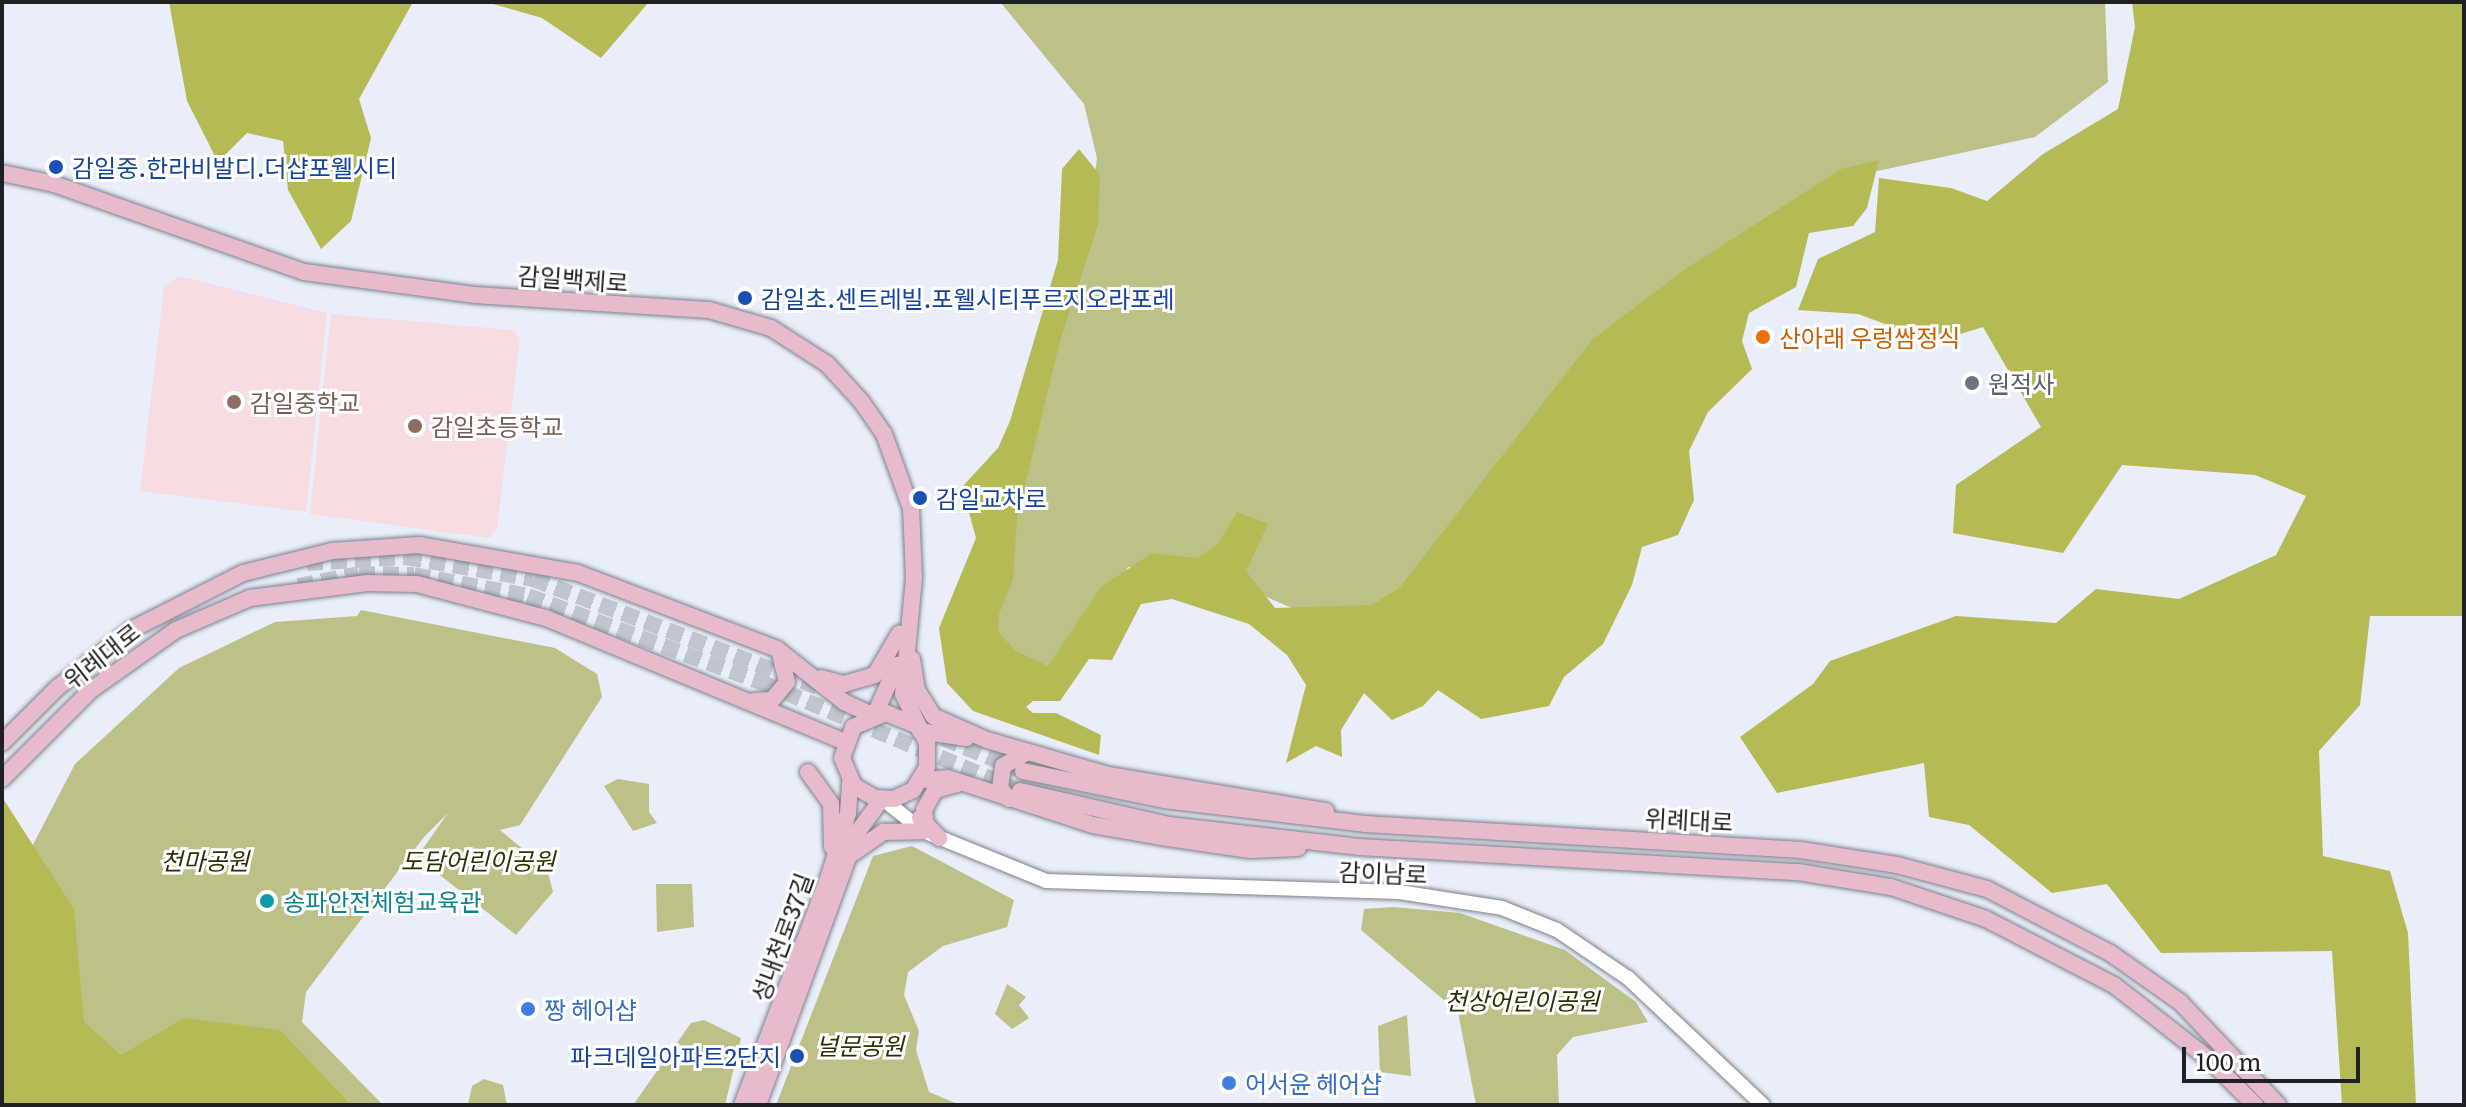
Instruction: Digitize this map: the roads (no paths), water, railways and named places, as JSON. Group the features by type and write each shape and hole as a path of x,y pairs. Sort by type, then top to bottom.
{"main road":[{"name":"감일백제로","path":"2,173 54,184 304,272 461,294 709,310 771,328 827,364 884,434 911,508 914,578 903,656"},
{"name":"위례대로","path":"2,743 57,688 131,630 243,573 332,551 419,545 578,573 777,649 813,674 844,702 874,715"},
{"path":"813,674 844,684 875,675 890,657 914,578"},
{"path":"914,578 917,690 933,716 987,740"},
{"name":"위례대로","path":"2,779 37,739 134,655 250,598 317,587 417,584 546,618 753,701 845,742"},
{"path":"753,701 772,700 787,682 786,661 777,649"},
{"path":"849,780 845,742 874,715 903,656"},
{"path":"903,656 905,709 918,728 929,758 919,783 915,809 929,832"},
{"path":"874,715 897,715 918,728 987,740 1178,788 1297,802 1365,824"},
{"path":"1014,795 1000,788 1003,766 1027,752"},
{"name":"위례대로","path":"1023,771 1164,800 1365,824 1801,850 1897,865 1987,889 2050,917 2180,1002 2278,1105"},
{"path":"829,876 831,804 808,772 849,780 882,800 919,783"},
{"name":"위례대로","path":"919,783 948,778 977,788 1014,795 1093,825 1250,850 1360,847 1798,872 1891,887 1986,919 2114,985 2210,1060 2255,1105"},
{"name":"성내천로37길","path":"758,1105 848,813 849,780"},
{"path":"929,832 924,810 935,790 956,784 977,788"},
{"name":"성내천로37길","path":"742,1105 781,1026 865,816 882,800"},
{"path":"848,859 861,843 884,832 929,832"}],"street":[{"name":"감이남로","path":"882,800 929,832 1011,872 1080,886 1399,892 1502,908 1557,930 1628,978 1763,1105"}],"tunnel":[{"path":"307,563 406,557 533,579 825,690"},
{"path":"298,586 359,574 414,575 528,596 763,683 1020,791"},
{"path":"943,738 1018,769"}],"place":[{"name":"감일중.한라비발디.더샵포웰시티","path":"56,167"},
{"name":"감일초.센트레빌.포웰시티푸르지오라포레","path":"745,298"},
{"name":"산아래 우렁쌈정식","path":"1763,337"},
{"name":"원적사","path":"1972,383"},
{"name":"감일중학교","path":"234,402"},
{"name":"감일초등학교","path":"415,426"},
{"name":"감일교차로","path":"920,498"},
{"name":"송파안전체험교육관","path":"267,901"},
{"name":"짱 헤어샵","path":"528,1009"},
{"name":"파크데일아파트2단지","path":"797,1056"},
{"name":"어서윤 헤어샵","path":"1229,1083"}],"park label":[{"name":"천마공원","path":"205,860"},
{"name":"도담어린이공원","path":"478,860"},
{"name":"천상어린이공원","path":"1522,1000"},
{"name":"널문공원","path":"860,1045"}]}
